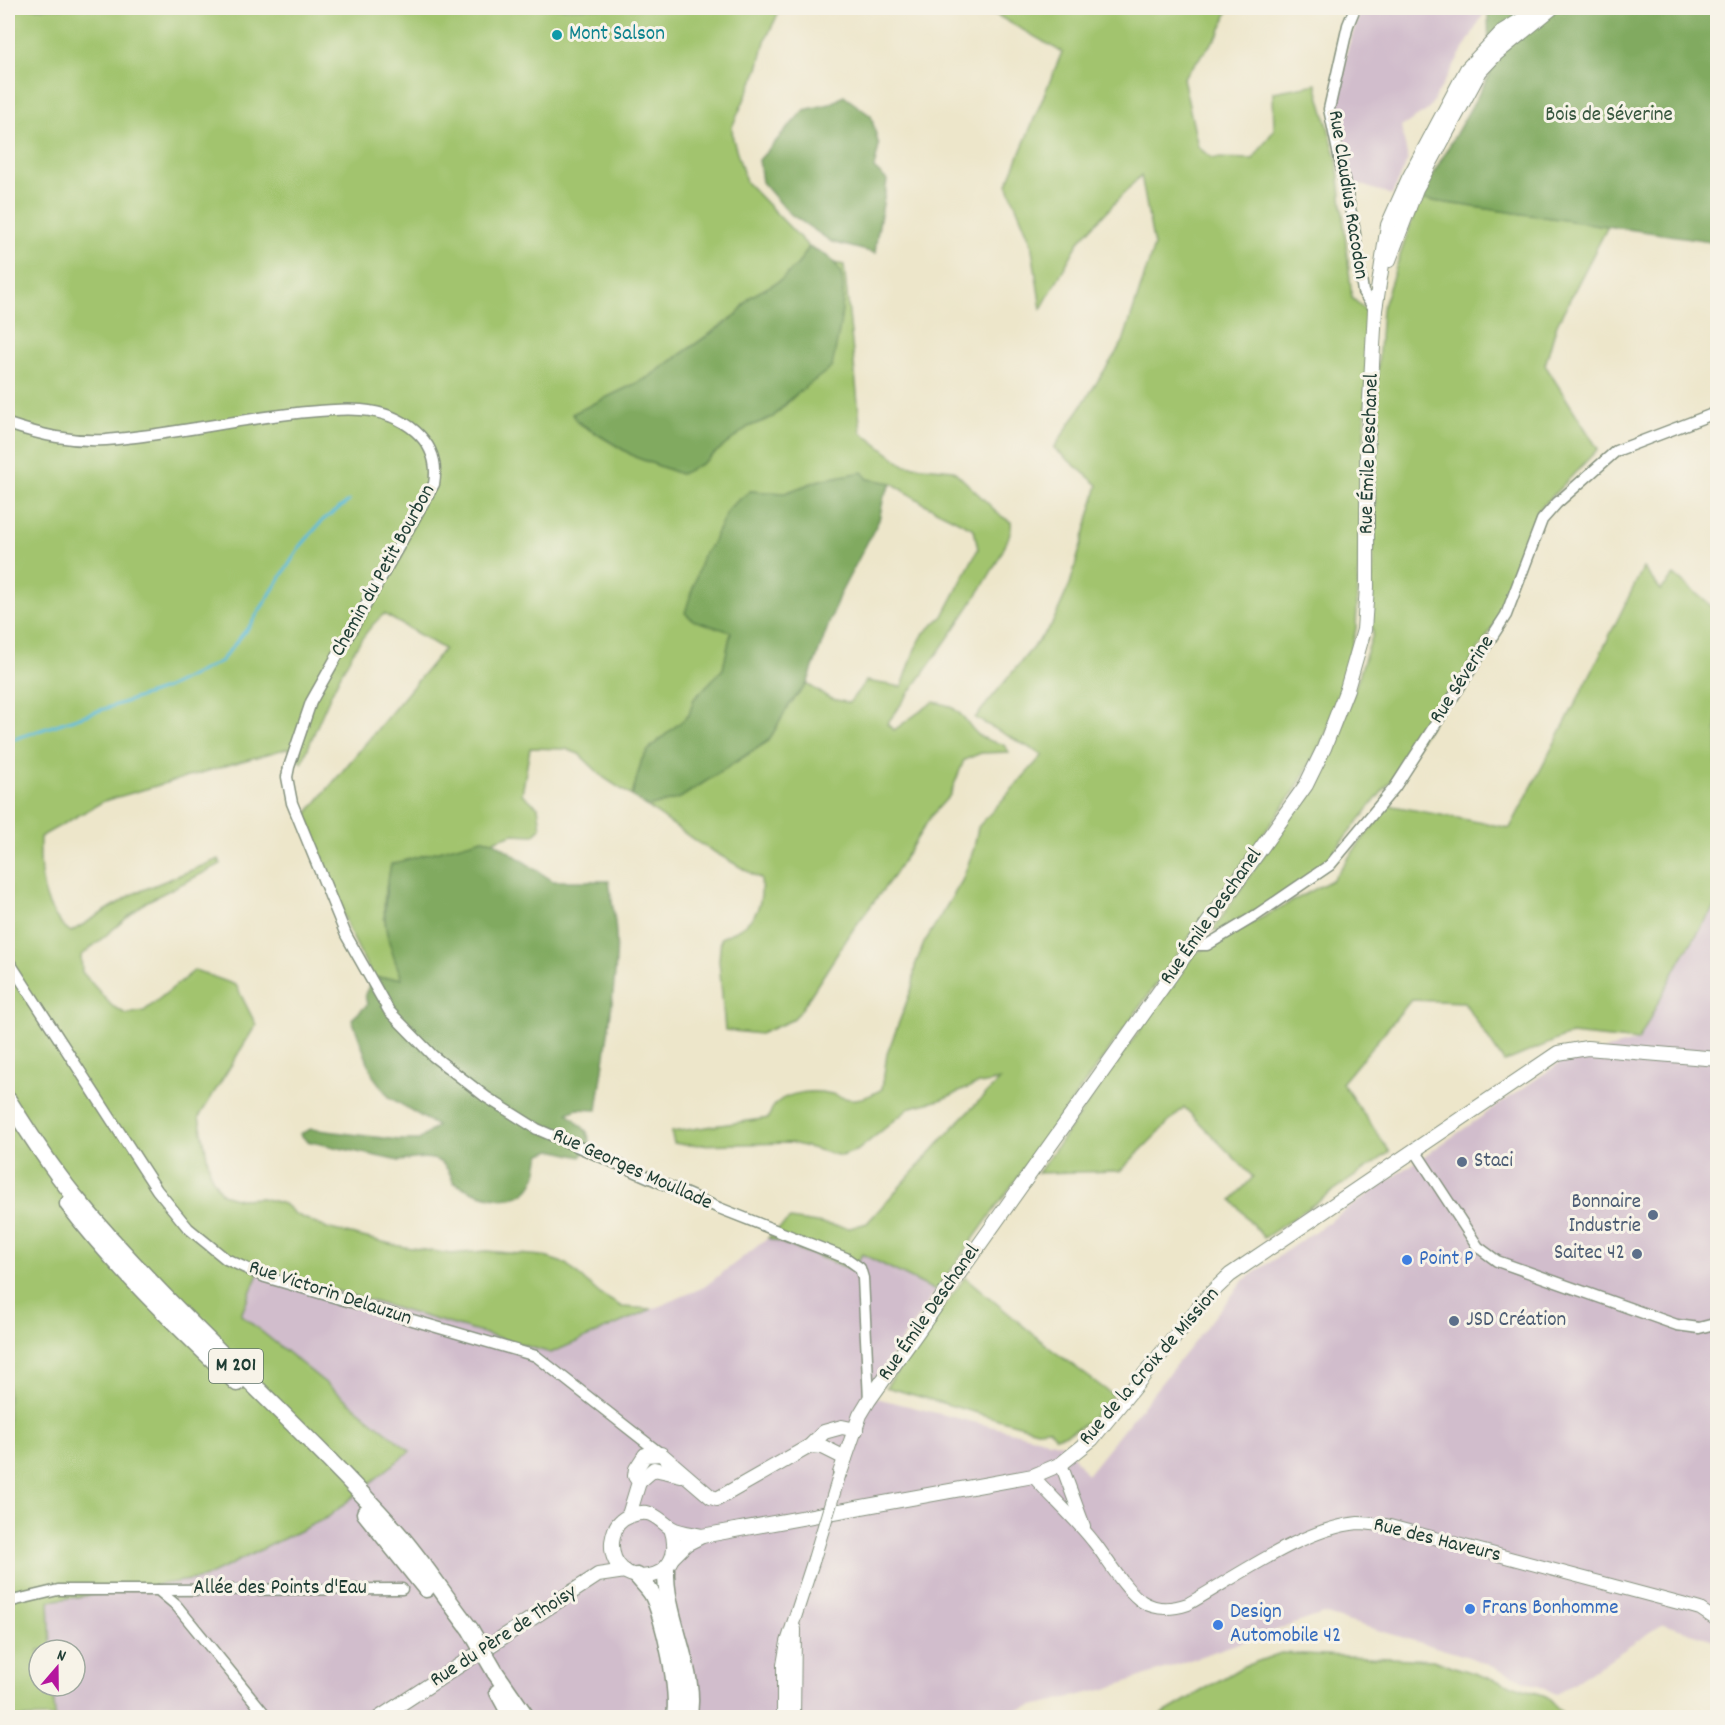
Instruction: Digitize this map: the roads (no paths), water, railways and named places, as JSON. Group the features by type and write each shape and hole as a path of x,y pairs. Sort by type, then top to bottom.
{"highway":[{"name":"M 201","path":"8,1100 50,1163 110,1237 157,1288 340,1470 398,1533 467,1633 518,1718"},
{"name":"M 201","path":"8,1121 92,1235 146,1295 340,1485 467,1633"},
{"path":"670,1563 668,1606 688,1681 690,1708 688,1718"},
{"path":"631,1574 652,1594 658,1609 678,1693 674,1718"},
{"name":"M 201","path":"492,1674 511,1718"},
{"path":"492,1674 527,1718"}],"main road":[{"name":"Rue Émile Deschanel","path":"840,1473 869,1400 1306,785 1324,748 1347,689 1364,630 1367,587 1367,455 1375,310 1388,225 1417,161 1467,69 1488,43 1541,8"},
{"name":"Rue Émile Deschanel","path":"1378,287 1416,189 1480,71 1497,53 1552,8"},
{"name":"Rue de la Croix de Mission","path":"702,1536 1033,1476 1061,1464 1092,1439 1208,1296 1230,1275 1558,1053 1587,1048 1718,1059"},
{"path":"661,1454 711,1497 717,1499 810,1446 824,1432 842,1427 856,1430"},
{"path":"810,1446 823,1447 845,1458"},
{"name":"Rue du Père de Thoisy","path":"379,1718 598,1575 612,1552 617,1525 629,1515 638,1488 636,1469 642,1457 651,1453 661,1454"},
{"path":"648,1513 638,1488 654,1469 666,1470 688,1478"},
{"path":"629,1515 648,1513 663,1520 671,1528 675,1540 670,1563"},
{"path":"671,1528 702,1536"},
{"path":"670,1563 686,1544 702,1536"},
{"path":"612,1552 631,1574"},
{"name":"Rue du Père de Thoisy","path":"598,1575 631,1574 651,1577 670,1563"}],"street":[{"name":"Rue Claudius Racodon","path":"1355,8 1348,25 1329,109 1354,226 1363,292 1375,310"},
{"name":"Chemin du Petit Bourbon","path":"8,424 46,437 106,440 266,416 361,410 386,414 402,421 426,441 436,472 434,484 311,702 287,777 292,803 346,935"},
{"name":"Rue Séverine","path":"1192,945 1207,945 1330,865 1388,796 1506,615 1542,520 1557,503 1616,451 1718,411"},
{"name":"Rue Georges Moullade","path":"346,935 389,1011 434,1056 486,1097 537,1129 718,1208 846,1258 860,1268 863,1278 869,1400"},
{"name":"Rue Victorin Delauzun","path":"8,960 156,1190 188,1228 226,1259 265,1277 536,1356 661,1454"},
{"path":"1414,1149 1478,1247 1497,1261 1677,1325 1699,1328 1718,1323"},
{"name":"Rue des Haveurs","path":"1061,1464 1078,1514 1091,1538"},
{"path":"783,1718 783,1665 795,1616 840,1473"},
{"name":"Rue des Haveurs","path":"1033,1476 1091,1538 1143,1602 1172,1609 1188,1604 1316,1534 1360,1523 1386,1526 1686,1605 1718,1621"},
{"name":"Allée des Points d'Eau","path":"158,1590 402,1589"},
{"path":"8,1602 58,1590 158,1590 176,1605 268,1718"},
{"path":"794,1718 795,1616"}],"waterway":[{"path":"8,741 167,688 221,661 251,624 300,547 323,520 349,501"}],"place":[{"name":"Mont Salson","path":"557,35"},
{"name":"Staci","path":"1462,1162"},
{"name":"Bonnaire Industrie","path":"1653,1215"},
{"name":"Saitec 42","path":"1637,1254"},
{"name":"Point P","path":"1407,1260"},
{"name":"JSD Création","path":"1454,1321"},
{"name":"Frans Bonhomme","path":"1470,1609"},
{"name":"Design Automobile 42","path":"1218,1625"}],"park label":[{"name":"Bois de Séverine","path":"1609,116"}]}
